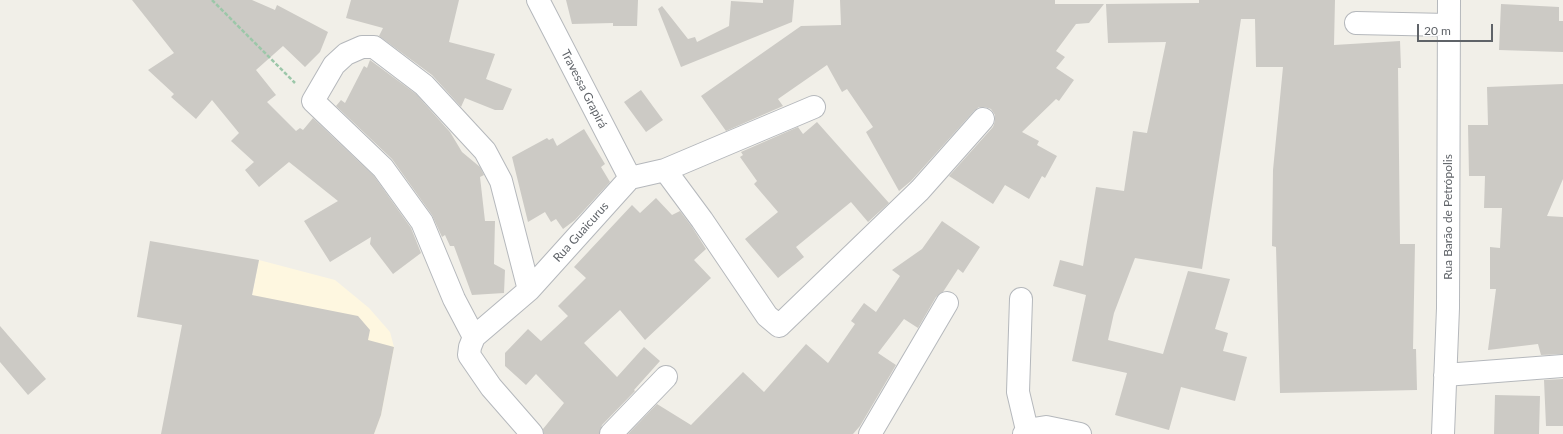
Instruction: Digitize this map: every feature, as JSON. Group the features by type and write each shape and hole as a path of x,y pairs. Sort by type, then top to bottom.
{"street":[{"name":"Travessa Grapirá","path":"538,0 630,178"},
{"name":"Rua Barão de Petrópolis","path":"1443,434 1448,308 1448,0"},
{"path":"1356,23 1448,25"},
{"path":"529,290 500,181 485,151 424,85 374,47 362,47 346,54 334,65 313,101 383,168 422,222 454,299 474,337 469,355 491,387 532,434"},
{"path":"630,178 665,170 814,107"},
{"path":"665,170 702,220 767,316 779,326 920,190 983,119"},
{"name":"Rua Guaicurus","path":"474,337 529,290 630,178"},
{"path":"1021,299 1018,392 1025,432 1046,427 1080,434"},
{"path":"870,434 947,303"},
{"path":"1445,375 1563,366"},
{"path":"611,434 666,376"}],"path":[{"path":"212,0 313,101"}],"shaded area":[{"path":"259,260 335,280 369,308 390,332 394,347 381,415 374,434 225,434"}],"building":[{"path":"132,0 252,0 275,10 277,5 328,32 320,52 305,67 283,46 256,70 276,95 267,102 296,131 300,128 303,130 313,118 374,176 411,228 421,253 393,274 370,244 371,237 330,262 304,221 338,201 289,162 259,187 245,170 254,162 231,141 239,133 212,100 196,119 171,97 174,94 148,70 174,53"},
{"path":"351,0 459,0 449,42 495,54 486,79 512,89 503,110 495,110 465,98 461,107 432,75 379,36 383,28 346,18"},
{"path":"566,0 638,0 637,26 613,26 613,23 572,24"},
{"path":"763,0 794,0 792,22 681,67 658,9 662,6 688,39 695,37 697,42 729,26 731,1 763,3"},
{"path":"840,0 1055,0 1055,4 1104,4 1089,23 1076,24 1056,51 1065,57 1056,68 1074,80 1059,101 1056,99 1022,132 1039,141 1037,145 1057,156 1045,178 1042,176 1029,199 1005,185 993,204 949,176 993,127 995,115 991,109 985,107 979,107 974,111 911,181 899,191 866,132 873,127 847,89 842,92 827,65 778,99 783,106 726,131 701,96 801,26 841,25"},
{"path":"1199,0 1335,0 1334,45 1400,41 1401,68 1398,68 1400,244 1415,244 1413,349 1416,349 1417,390 1280,393 1276,247 1272,246 1273,170 1283,67 1256,67 1255,19 1241,19 1202,269 1135,258 1114,313 1108,340 1163,354 1188,271 1230,279 1215,329 1228,333 1223,351 1247,357 1235,401 1181,387 1169,430 1115,415 1127,373 1072,361 1086,295 1053,286 1060,260 1083,266 1096,187 1124,191 1133,131 1147,133 1166,42 1108,43 1106,4 1199,3"},
{"path":"1501,4 1559,7 1559,21 1563,21 1563,52 1499,50"},
{"path":"370,60 416,94 450,132 462,152 480,167 484,175 480,177 485,221 495,221 494,264 505,270 504,293 472,295 454,246 450,246 445,235 442,237 432,215 392,159 336,106 341,100 345,103 364,66 367,68"},
{"path":"1563,84 1563,179 1547,216 1563,217 1563,354 1541,355 1538,344 1488,350 1496,289 1490,289 1490,247 1500,248 1502,208 1484,208 1485,176 1469,176 1468,125 1488,125 1487,87"},
{"path":"641,90 663,120 646,132 624,102"},
{"path":"817,122 889,203 868,222 851,202 796,247 804,257 778,278 745,239 778,212 754,184 757,181 740,157 743,155 741,152 798,127 803,134"},
{"path":"584,129 605,164 601,167 610,182 575,220 563,229 556,219 551,222 545,212 528,222 512,157 547,138 549,140 553,138 557,146"},
{"path":"656,198 672,215 680,211 692,227 706,249 694,260 711,278 645,340 620,310 584,343 617,377 644,347 660,361 634,390 635,391 602,425 599,434 544,434 543,429 564,403 536,374 526,385 505,366 505,353 528,329 541,341 568,316 558,306 586,278 574,267 632,205 640,213"},
{"path":"942,221 980,247 963,273 958,269 943,292 936,297 918,328 904,319 878,353 896,365 860,426 853,434 628,434 657,404 691,425 743,372 764,392 806,344 828,363 855,324 851,321 864,303 876,312 900,276 892,270 922,249"},
{"path":"150,241 259,260 252,295 358,316 370,330 368,340 394,347 381,415 374,434 161,434 182,325 137,317"},
{"path":"0,326 46,379 28,395 0,362"},
{"path":"1563,379 1563,426 1546,426 1544,380"},
{"path":"1495,395 1540,396 1539,434 1494,434"}]}
